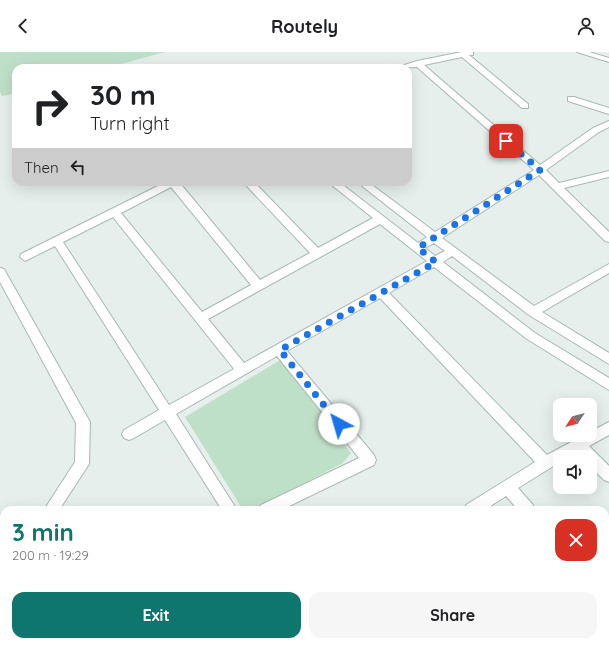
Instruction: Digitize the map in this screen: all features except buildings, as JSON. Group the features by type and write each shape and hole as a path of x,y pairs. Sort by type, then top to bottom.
{"street":[{"path":"412,64 473,52"},
{"path":"581,52 609,60"},
{"path":"463,54 525,106"},
{"path":"417,63 540,170 609,238"},
{"path":"571,99 609,111"},
{"path":"418,248 540,170 596,130 609,124"},
{"path":"557,188 609,174"},
{"path":"25,257 166,186"},
{"path":"177,186 258,286"},
{"path":"252,186 317,254"},
{"path":"338,186 531,336 609,385"},
{"path":"367,186 533,312 609,359"},
{"path":"115,213 243,371"},
{"path":"200,318 380,219"},
{"path":"57,241 227,506"},
{"path":"129,434 453,252"},
{"path":"533,312 609,268"},
{"path":"0,272 83,422 82,464 54,506"},
{"path":"381,292 545,463"},
{"path":"274,506 369,460 280,350"},
{"path":"478,506 545,463 609,428"},
{"path":"578,445 609,475"},
{"path":"507,488 524,506"}],"green space":[{"path":"0,52 165,52 121,64 12,64 12,94 2,96 0,92"},
{"path":"282,359 351,453 343,463 260,506 241,506 185,417"}],"route":[{"path":"339,424 280,350 436,262 418,248 540,170 506,141"}]}
